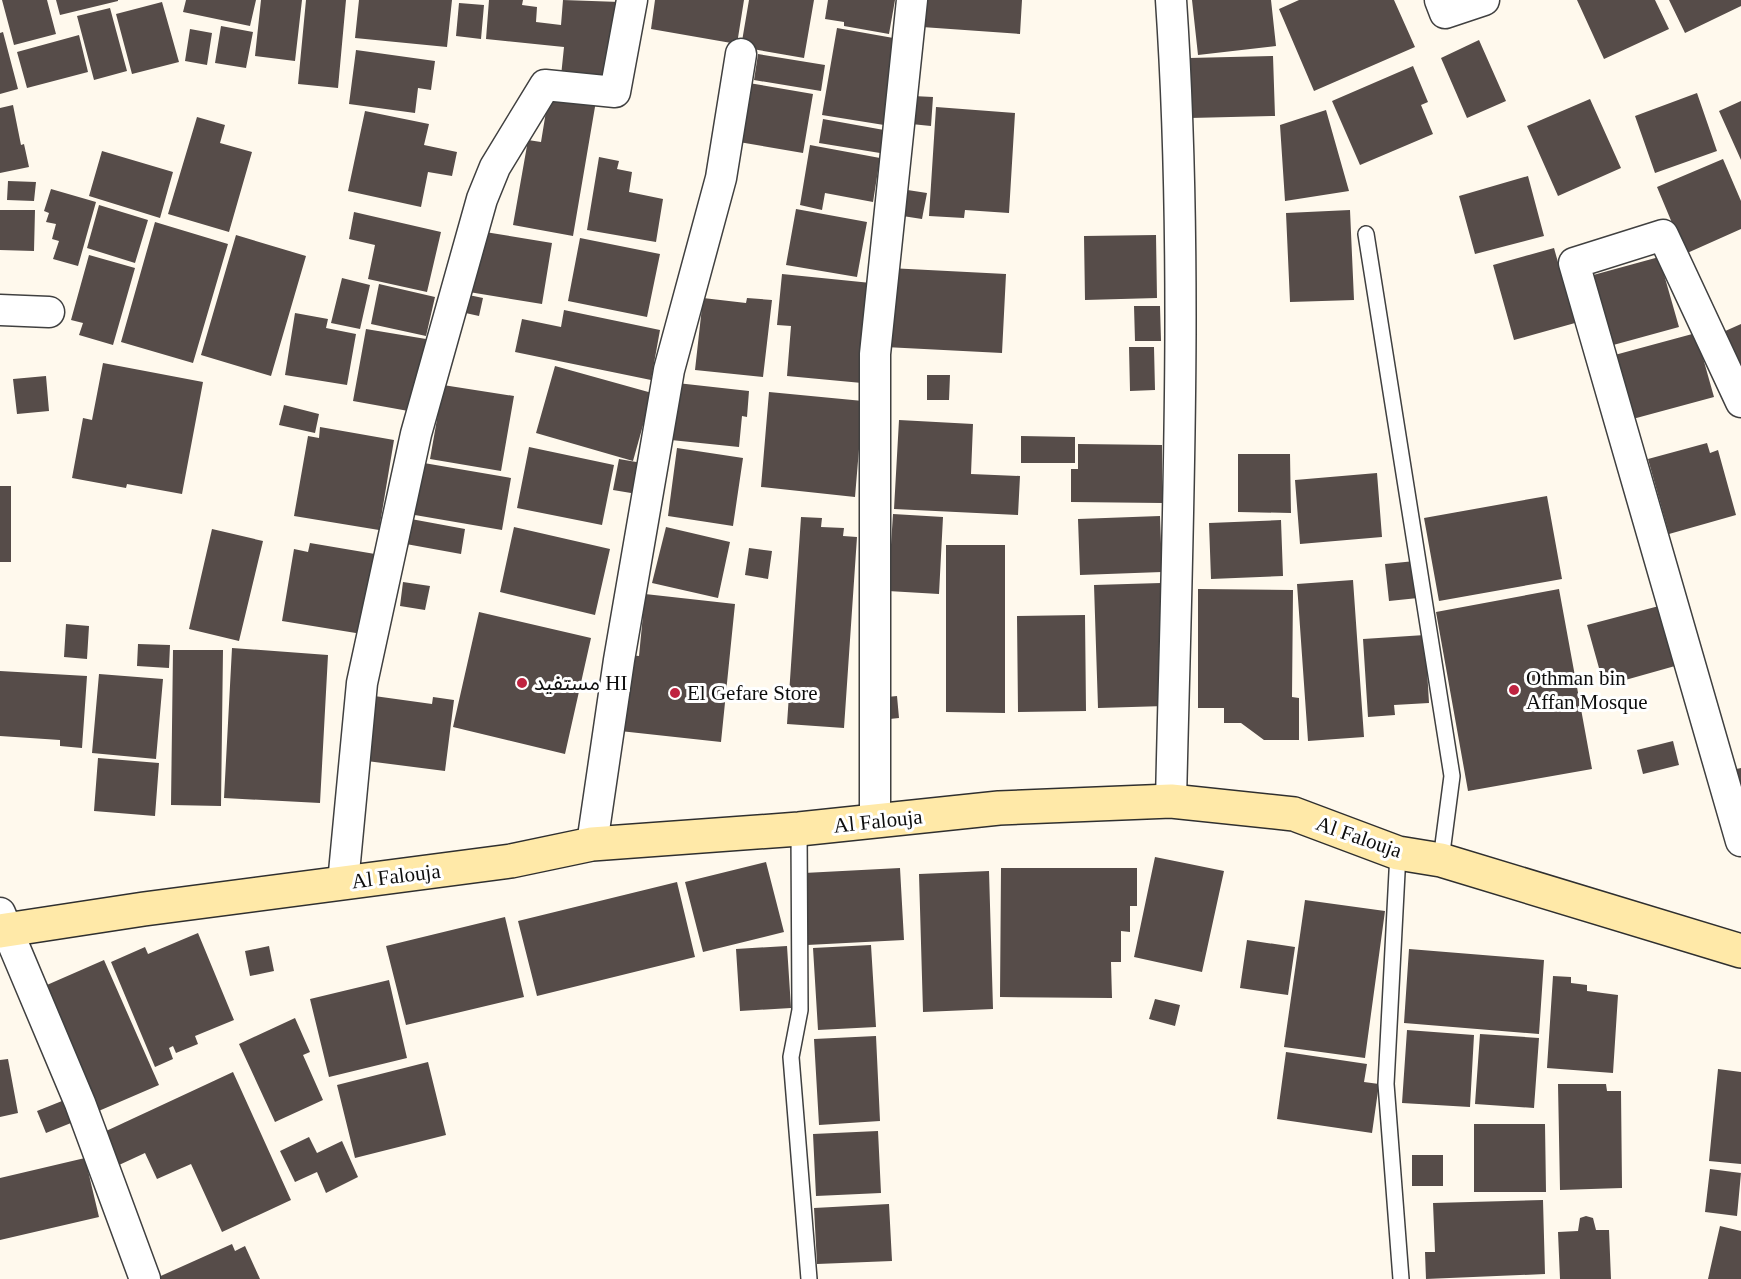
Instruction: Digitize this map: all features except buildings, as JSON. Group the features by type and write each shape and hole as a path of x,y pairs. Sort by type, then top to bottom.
{"main road":[{"name":"Al Falouja","path":"2,924 511,861 592,844 800,829 999,808 1171,801 1294,814 1398,853 1441,860 1741,951"}],"street":[{"path":"343,883 362,683 416,434 482,199 495,167 545,85 615,92 632,0"},
{"path":"875,821 874,354 912,0"},
{"path":"1171,0 1177,94 1180,433 1171,801"},
{"path":"1440,0 1445,13 1484,0"},
{"path":"592,844 619,660 669,370 721,178 741,54"},
{"path":"1741,402 1663,235 1574,263 1741,841"},
{"path":"0,310 50,312"},
{"path":"2,924 80,1103 146,1279"}],"lane":[{"path":"1366,234 1452,776 1441,860"},
{"path":"800,829 800,1010 791,1057 809,1279"},
{"path":"1398,853 1386,1084 1401,1279"}],"place":[{"name":"مستفيد HI","path":"522,683"},
{"name":"Othman bin Affan Mosque","path":"1514,690"},
{"name":"El Gefare Store","path":"675,693"}]}
